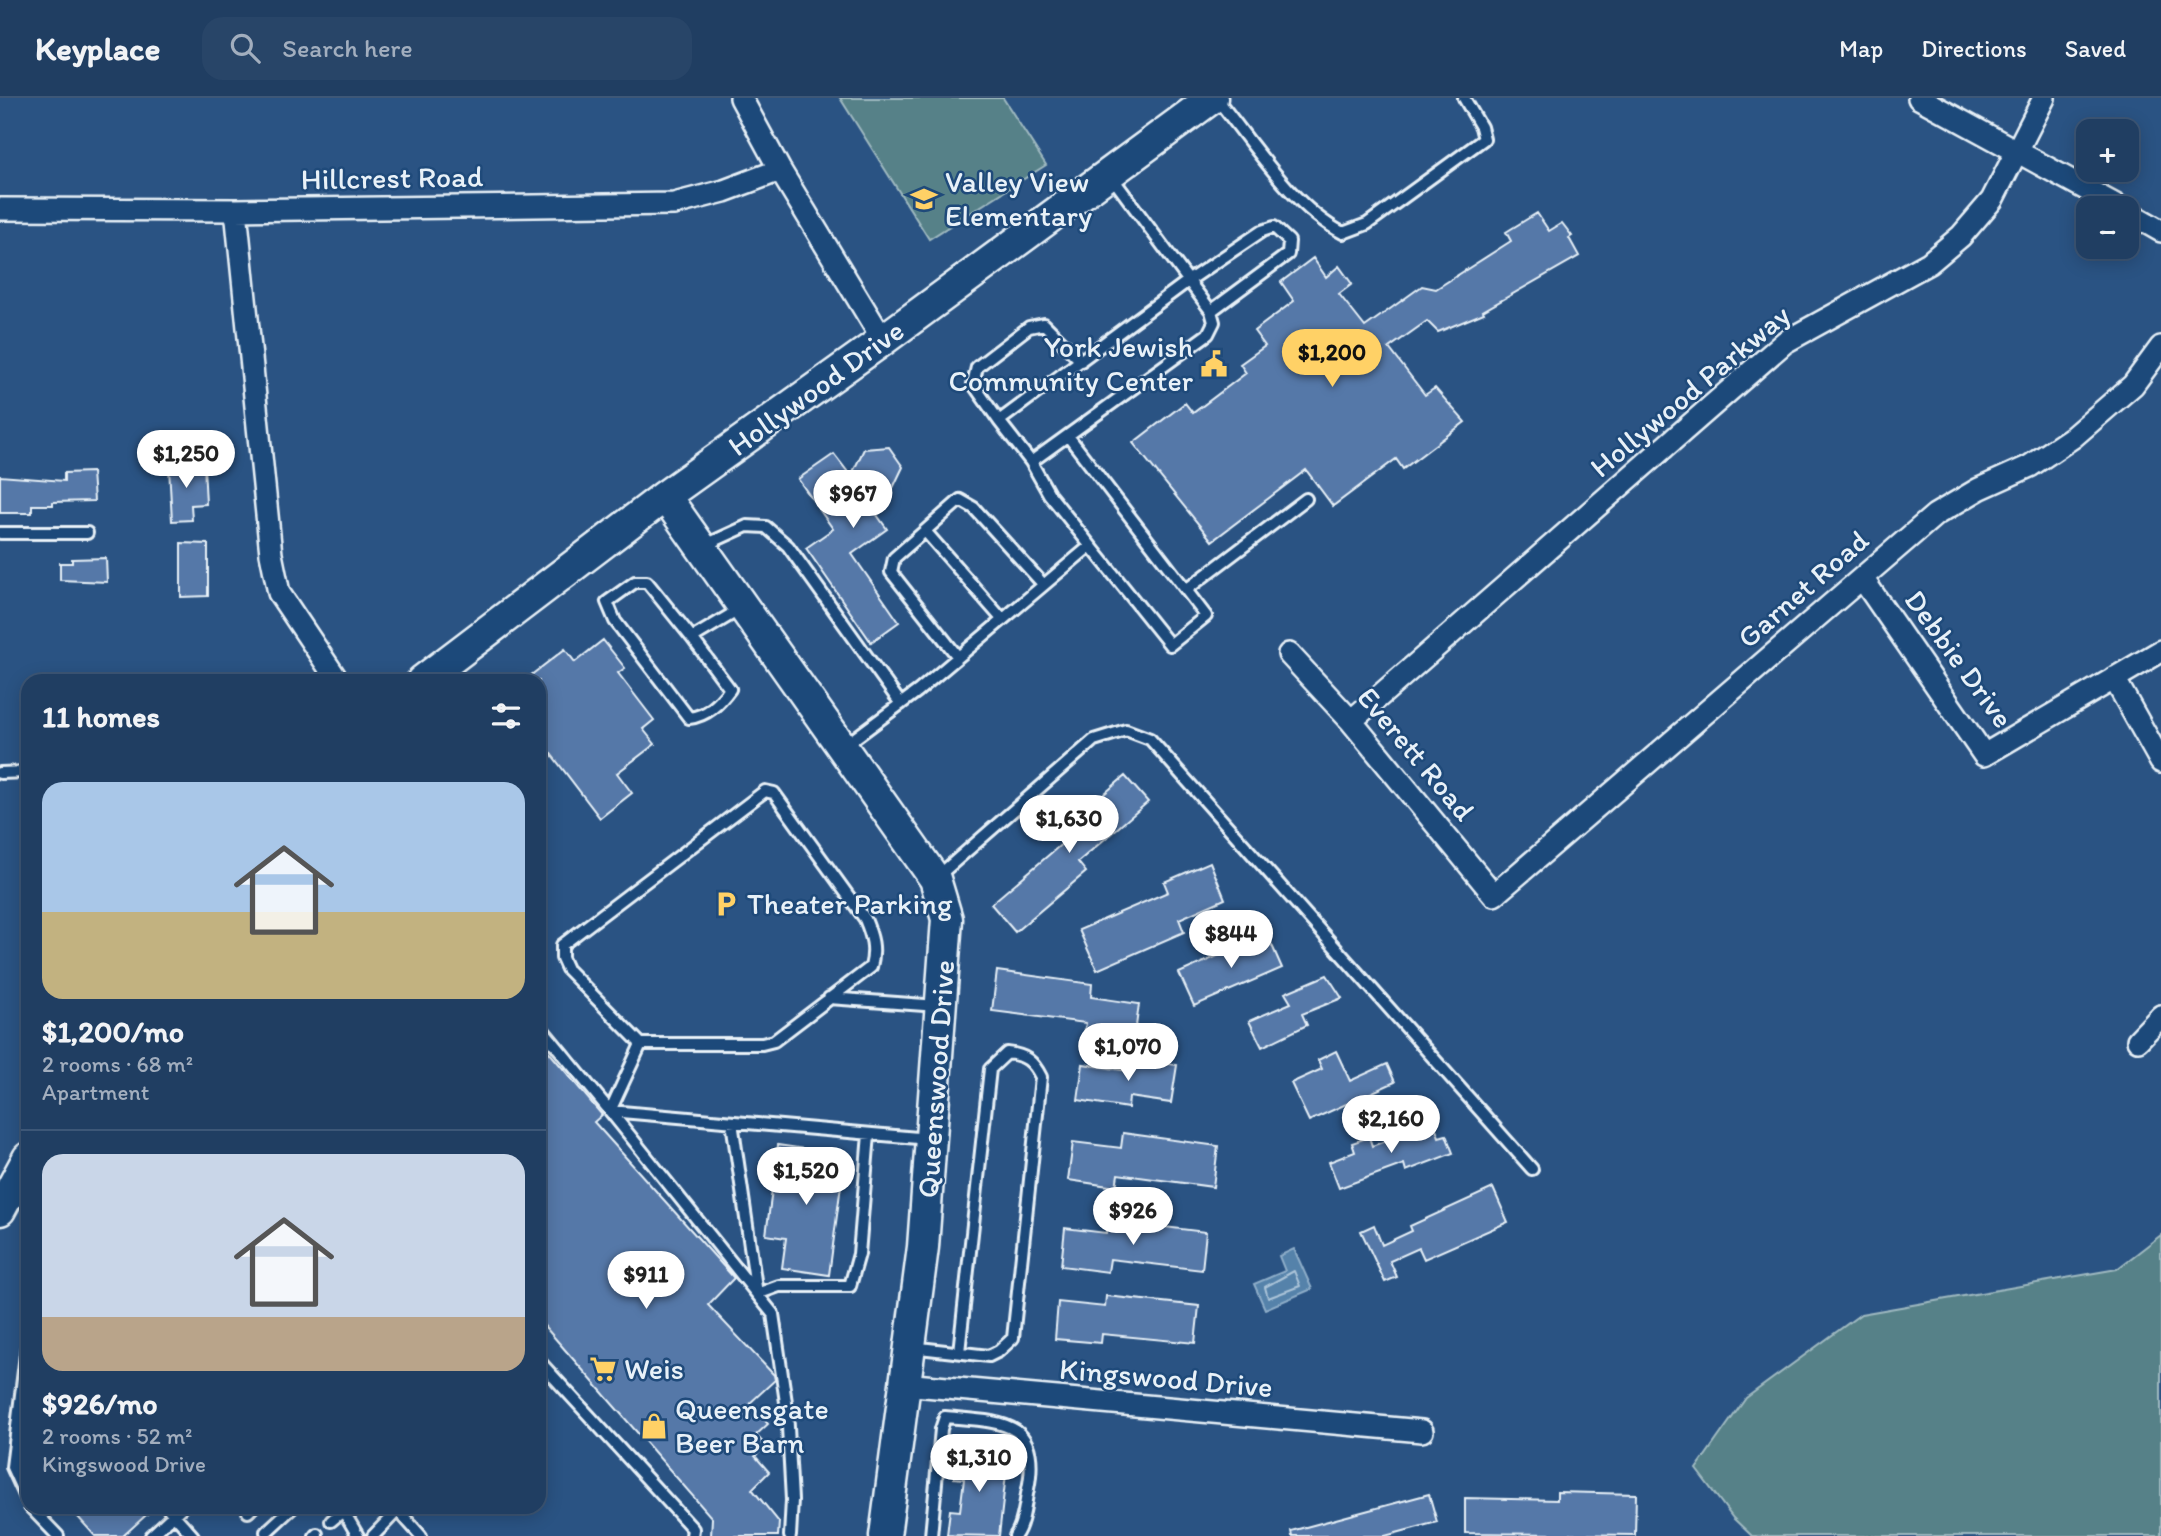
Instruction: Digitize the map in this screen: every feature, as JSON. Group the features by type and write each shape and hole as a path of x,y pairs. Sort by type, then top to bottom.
{"street":[{"path":"741,98 780,170 883,340"},
{"name":"Hollywood Drive","path":"431,674 665,496 1214,98"},
{"path":"1919,98 2100,196"},
{"name":"Hollywood Parkway","path":"1351,721 1785,342 1929,263 1961,236 1992,200 2044,98"},
{"name":"Hillcrest Road","path":"0,209 236,210 674,204 724,191 780,170"},
{"path":"236,210 271,554 279,593 333,674"},
{"path":"2139,218 2161,231"},
{"name":"Garnet Road","path":"1494,895 1935,515 1979,489 2030,466 2088,425 2133,385 2161,346"},
{"name":"Queenswood Drive","path":"665,496 934,878 947,919 923,1247 885,1536"},
{"name":"Debbie Drive","path":"1862,578 1984,755 2161,651"},
{"name":"Everett Road","path":"1289,654 1351,721 1494,895"},
{"path":"2115,678 2161,762"},
{"path":"2138,1040 2161,1016"},
{"path":"0,1210 21,1171"},
{"name":"Kingswood Drive","path":"903,1384 1422,1431"}],"lane":[{"path":"1214,98 1300,201 1323,223 1343,233 1367,224 1484,139 1481,127 1464,98"},
{"path":"1031,462 1208,334 1214,322 1211,311 1110,174"},
{"path":"999,421 1188,281 1268,228 1279,230 1289,241 1290,250 1282,261 1211,311"},
{"path":"1068,436 1206,616 1170,645 1049,494 1031,462 972,384 977,367 1029,327 1044,324 1081,361"},
{"path":"1186,590 1306,499"},
{"path":"958,657 891,572 894,558 960,500 974,508 1043,584"},
{"path":"701,546 747,526 766,527 788,545 901,704"},
{"path":"925,531 1002,619"},
{"path":"0,533 87,533"},
{"path":"841,749 901,704 1090,545"},
{"path":"635,582 647,582 692,638 730,689 721,701 701,717 689,718 615,621 607,602 635,582"},
{"path":"692,638 745,607"},
{"path":"934,878 1094,740 1126,730 1150,739 1532,1168"},
{"path":"0,773 21,772"},
{"path":"765,791 774,793 865,919 873,938 875,954 871,967 774,1041 762,1044 641,1044 567,969 562,958 562,945 765,791"},
{"path":"829,998 942,1007"},
{"path":"546,1033 773,1314 787,1409 792,1500 790,1536"},
{"path":"610,1111 641,1044"},
{"path":"908,1347 989,1356 1013,1338 1041,1077 1034,1064 1023,1054 1007,1053 990,1069 959,1352"},
{"path":"610,1111 932,1140"},
{"path":"732,1122 757,1293"},
{"path":"757,1293 779,1286 849,1286 859,1254 869,1134"},
{"path":"546,1368 693,1529 692,1536"},
{"path":"21,1394 12,1467 21,1487"},
{"path":"931,1536 941,1429 946,1417 1007,1426 1025,1436 1032,1451 1029,1485 1019,1531 1015,1536"},
{"path":"37,1514 58,1536"},
{"path":"151,1536 170,1514"},
{"path":"177,1514 192,1536"},
{"path":"266,1532 286,1514"},
{"path":"331,1521 337,1514"},
{"path":"346,1514 358,1536"},
{"path":"373,1536 392,1514"},
{"path":"401,1514 421,1536"}],"green space":[{"path":"840,98 1003,98 1046,165 929,239"},
{"path":"2161,1235 2161,1536 1752,1536 1733,1518 1696,1469 1746,1398 1861,1314 2117,1269"}],"water":[{"path":"1294,1249 1312,1289 1265,1309 1254,1284 1285,1271 1279,1256"}],"building":[{"path":"1537,213 1549,231 1562,223 1572,236 1569,238 1579,256 1483,311 1484,313 1438,332 1427,321 1389,348 1425,395 1435,388 1465,422 1403,469 1396,459 1333,506 1306,470 1212,541 1133,443 1185,403 1193,413 1246,373 1240,364 1265,346 1254,331 1294,301 1281,282 1313,258 1326,277 1339,266 1352,284 1339,294 1365,327 1422,286 1436,289 1511,241 1506,232"},
{"path":"889,447 903,467 892,490 875,492 886,508 877,515 887,529 852,554 899,622 871,642 806,548 833,529 798,479 834,454 851,476 864,449"},
{"path":"204,465 206,504 191,505 192,520 172,521 169,467"},
{"path":"92,472 94,501 53,502 53,505 32,505 32,513 0,513 0,476 64,481 64,473"},
{"path":"181,543 208,544 208,596 181,597"},
{"path":"106,558 107,582 60,580 60,563 72,563 72,559"},
{"path":"603,640 625,668 618,673 654,720 643,729 655,744 617,773 632,793 600,818 546,747 546,674 533,674 565,649 575,662"},
{"path":"1125,776 1148,802 1078,862 1086,872 1015,932 991,904 1077,831 1070,823"},
{"path":"1210,862 1225,899 1179,919 1184,932 1097,970 1079,930 1168,892 1164,882"},
{"path":"1267,934 1282,968 1194,1006 1179,973"},
{"path":"997,971 1092,984 1091,997 1139,1004 1134,1041 1084,1035 1086,1023 992,1011"},
{"path":"1327,975 1342,998 1302,1014 1307,1025 1262,1047 1249,1021 1291,1003 1285,993"},
{"path":"546,1048 602,1115 594,1122 734,1278 708,1305 774,1375 775,1380 750,1403 768,1424 756,1435 766,1446 755,1456 769,1472 752,1489 779,1522 778,1536 711,1536 712,1518 546,1328"},
{"path":"1336,1051 1350,1081 1387,1064 1395,1082 1309,1121 1291,1083 1322,1069 1318,1060"},
{"path":"1131,1059 1177,1065 1171,1103 1129,1097 1128,1108 1078,1100 1083,1064 1129,1071"},
{"path":"1434,1123 1439,1137 1446,1135 1453,1153 1406,1171 1404,1164 1339,1188 1329,1162 1355,1152 1352,1143 1369,1137 1372,1146"},
{"path":"1123,1133 1218,1146 1213,1187 1118,1174 1116,1187 1068,1180 1073,1142 1121,1148"},
{"path":"778,1145 845,1155 829,1275 782,1268 786,1238 766,1235"},
{"path":"1493,1188 1508,1222 1424,1259 1419,1248 1390,1261 1397,1277 1385,1282 1361,1231 1374,1225 1382,1245 1412,1231 1410,1226"},
{"path":"1107,1220 1206,1232 1202,1270 1110,1259 1108,1272 1061,1266 1065,1228 1106,1233"},
{"path":"1106,1296 1199,1306 1195,1343 1102,1334 1101,1343 1055,1339 1058,1302 1105,1307"},
{"path":"957,1450 1008,1456 999,1536 947,1535 950,1510 960,1511 964,1479 954,1478"},
{"path":"1557,1492 1636,1494 1635,1535 1465,1533 1465,1498 1557,1500"},
{"path":"1429,1494 1437,1522 1385,1536 1292,1536 1291,1531"},
{"path":"75,1514 147,1514 123,1536 95,1536"}],"place":[{"name":"Valley View Elementary","path":"924,199"},
{"name":"York Jewish Community Center","path":"1214,364"},
{"name":"Theater Parking","path":"726,904"},
{"name":"Weis","path":"603,1369"},
{"name":"Queensgate Beer Barn","path":"654,1426"}]}
